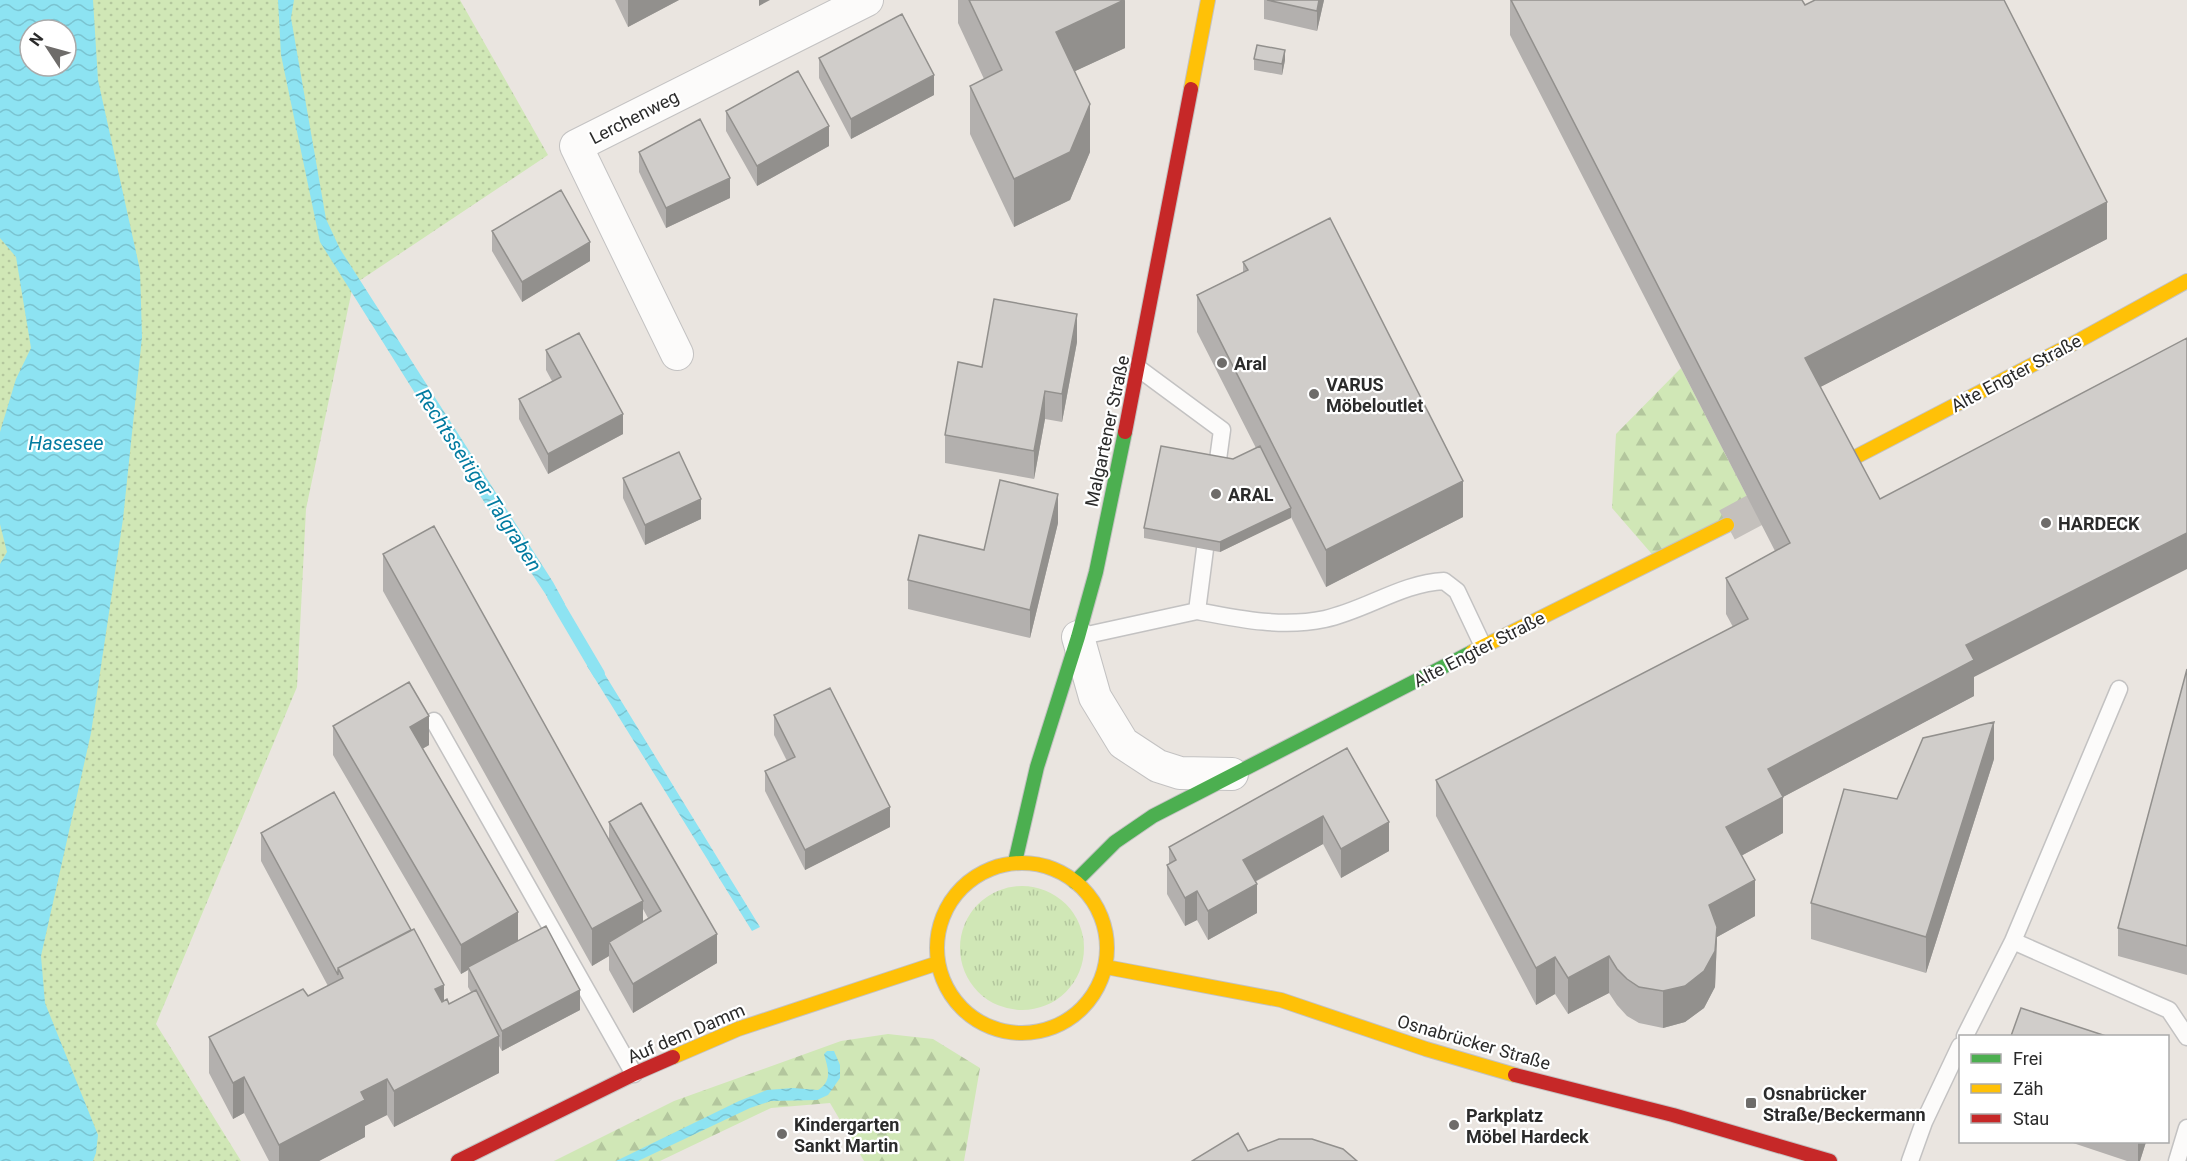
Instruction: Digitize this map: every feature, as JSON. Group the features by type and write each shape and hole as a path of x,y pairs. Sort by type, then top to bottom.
{"street":[{"name":"Lerchenweg","path":"677,354 576,146 867,0"},
{"name":"Malgartener Straße","path":"1015,862 1037,767 1078,638 1096,572 1138,368 1208,0"},
{"name":"Alte Engter Straße","path":"1844,462 2080,340 2187,281"},
{"name":"Alte Engter Straße","path":"1075,882 1115,842 1153,816 1483,646 1727,525"},
{"name":"Alte Engter Straße","path":"1078,638 1095,697 1123,743 1158,766 1180,773 1232,774"},
{"path":"1015,862 1042,864 1066,874 1075,882 1087,892 1101,914 1108,940 1106,967 1095,994 1075,1016 1049,1030 1020,1034 991,1029 966,1014 948,991 938,963 937,935 946,908 964,885 988,869 1015,862"},
{"name":"Auf dem Damm","path":"458,1161 634,1074 738,1029 938,963"},
{"name":"Osnabrücker Straße","path":"1106,967 1281,1000 1426,1049 1509,1074 1673,1115 1830,1161"}],"lane":[{"path":"1138,368 1222,430 1217,466"},
{"path":"1197,611 1205,549"},
{"path":"1078,638 1197,611 1251,622 1326,619 1426,582 1444,581 1457,591 1483,646"},
{"path":"1966,1035 2013,941 2119,689"},
{"path":"434,721 634,1074"},
{"path":"2013,941 2169,1010 2187,1037"},
{"path":"1910,1161 1924,1122 1959,1048"},
{"path":"2177,1161 2187,1128"}],"green space":[{"path":"0,0 460,0 548,155 353,285 306,509 297,687 156,1024 241,1161 0,1161"},
{"path":"1681,368 1754,510 1657,560 1612,508 1616,434"},
{"path":"1022,886 1046,890 1066,904 1080,924 1084,948 1080,972 1066,992 1046,1006 1022,1010 998,1006 978,992 964,972 960,948 964,924 978,904 998,890"},
{"path":"888,1034 933,1039 980,1068 964,1161 864,1161 830,1103 771,1108 660,1161 554,1161 674,1101 841,1041"}],"water":[{"name":"Hasesee","path":"0,0 93,0 98,80 140,270 142,337 123,519 91,733 41,956 45,1003 98,1135 93,1161 0,1161 0,564 7,552 0,524 0,432 16,379 31,348 16,257 0,238"},
{"path":"278,0 294,0 291,18 326,219 340,249 553,582 565,604 556,610 467,476 320,242 281,55"},
{"path":"596,660 760,927 752,931 587,666 591,661"},
{"path":"827,1051 834,1051 840,1065 840,1078 828,1095 817,1100 771,1101 750,1108 638,1161 616,1161 739,1101 767,1090 793,1088 818,1090 828,1078 824,1054"}],"building":[{"path":"969,0 1124,0 1056,32 1090,104 1070,152 1014,179 970,86 1002,70"},
{"path":"1267,0 1319,0 1317,11"},
{"name":"HARDECK","path":"1511,0 1802,0 1805,5 1815,0 2004,0 2107,202 1805,358 1880,499 2187,338 2187,533 1966,645 1974,660 1768,769 1783,797 1726,827 1755,880 1709,905 1717,927 1715,951 1704,971 1685,986 1663,991 1639,987 1617,969 1609,956 1568,978 1555,957 1536,968 1436,780 1748,619 1726,578 1790,543"},
{"path":"902,14 934,75 851,119 819,58"},
{"path":"1257,45 1285,50 1282,64 1254,59"},
{"path":"798,71 829,126 757,166 726,111"},
{"path":"700,119 730,178 666,208 639,152"},
{"path":"561,190 590,242 522,282 492,231"},
{"name":"VARUS Möbeloutlet","path":"1330,218 1463,481 1326,550 1197,295 1248,270 1243,262"},
{"path":"994,299 1077,314 1062,394 1045,391 1034,451 945,435 958,362 982,367"},
{"path":"579,333 623,414 548,454 519,399 561,377 546,350"},
{"name":"ARAL","path":"1161,446 1233,459 1260,446 1291,508 1220,542 1144,528"},
{"path":"679,452 701,499 645,525 623,478"},
{"path":"1000,480 1058,494 1030,610 908,580 919,535 984,550"},
{"path":"434,526 643,901 592,929 383,554"},
{"path":"2187,669 2187,946 2118,928"},
{"path":"409,682 429,716 410,727 518,912 461,945 333,726"},
{"path":"830,688 890,807 805,850 765,771 795,757 774,715"},
{"path":"1994,722 1926,937 1811,903 1844,789 1897,799 1923,738"},
{"path":"1347,748 1389,822 1341,849 1323,816 1243,860 1257,884 1208,911 1197,891 1185,898 1167,865 1176,860 1169,847"},
{"path":"334,792 411,930 338,968 338,975 261,833"},
{"path":"641,803 717,934 633,984 609,942 661,911 609,822"},
{"path":"546,926 580,990 502,1031 468,967"},
{"path":"414,929 444,985 435,989 442,1002 447,999 449,1004 476,990 499,1036 394,1091 387,1079 361,1092 365,1100 279,1145 244,1077 233,1083 209,1037 303,989 308,996 343,978 338,968"},
{"path":"2021,1008 2103,1035 2011,1035"},
{"path":"1238,1133 1248,1151 1279,1139 1312,1139 1343,1149 1357,1161 1192,1161"}],"waterway":[{"name":"Rechtsseitiger Talgraben","path":"553,596 599,674"}],"tunnel":[{"path":"1727,525 1794,489"}],"traffic: fast":[{"path":"1015,862 1037,767 1096,572 1125,432"},
{"path":"1075,882 1115,842 1153,816 1472,652"}],"traffic: slow":[{"path":"1191,89 1208,0"},
{"path":"1844,463 2080,340 2187,281"},
{"path":"1472,652 1727,525"},
{"path":"1022,863 1039,864 1055,869 1082,888 1101,915 1106,931 1107,948 1106,965 1101,981 1082,1008 1055,1027 1039,1032 1022,1033 1005,1032 989,1027 962,1008 943,981 938,965 937,948 938,931 943,915 962,888 989,869 1005,864 1022,863"},
{"path":"673,1057 738,1029 938,963"},
{"path":"1106,967 1281,1000 1426,1049 1515,1075"}],"traffic: jam":[{"path":"1125,432 1191,89"},
{"path":"458,1161 673,1057"},
{"path":"1515,1075 1673,1115 1830,1161"}],"place":[{"name":"Aral","path":"1222,363"},
{"name":"VARUS Möbeloutlet","path":"1314,394"},
{"name":"ARAL","path":"1216,494"},
{"name":"HARDECK","path":"2046,523"},
{"name":"Osnabrücker Straße/Beckermann","path":"1751,1103"},
{"name":"Parkplatz Möbel Hardeck","path":"1454,1125"},
{"name":"Kindergarten Sankt Martin","path":"782,1134"}]}
